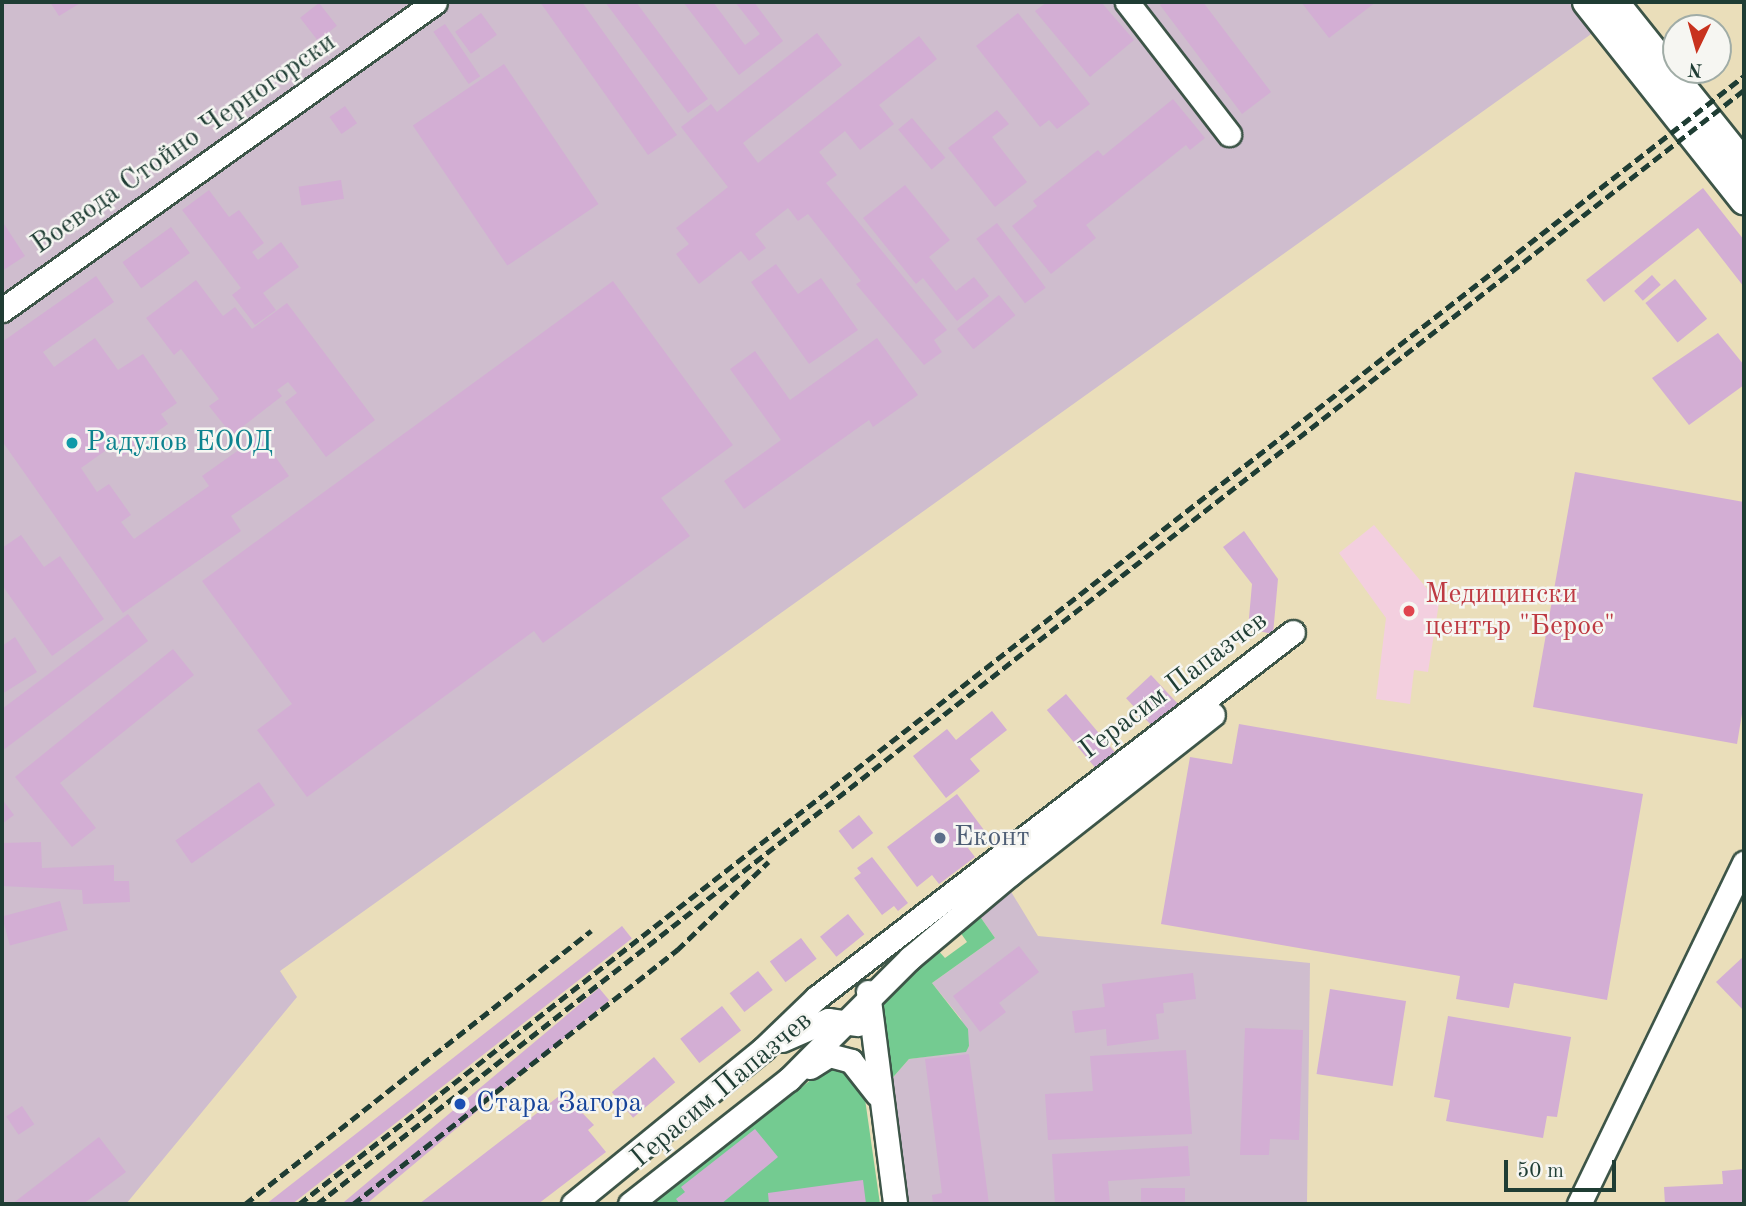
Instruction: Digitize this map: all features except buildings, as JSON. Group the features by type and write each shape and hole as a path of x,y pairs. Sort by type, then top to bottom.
{"main road":[{"path":"1587,2 1744,200"},
{"path":"1614,2 1744,165"}],"street":[{"name":"Воевода Стойно Черногорски","path":"2,310 435,2"},
{"path":"1127,2 1229,134"},
{"name":"Герасим Папазчев","path":"573,1204 763,1049 816,998 879,949 1002,867 1275,667 1293,632 1002,867 789,1079 629,1204"},
{"path":"1579,1204 1744,863"},
{"path":"879,949 868,1000 895,1204"},
{"path":"763,1049 828,1020 850,1020 872,1036"},
{"path":"789,1079 829,1055 851,1061 880,1100"}],"shaded area":[{"path":"2,2 1636,2 280,971 297,997 126,1204 2,1204"},
{"name":"Медицински център \"Берое\"","path":"1374,525 1439,603 1428,672 1414,670 1410,704 1376,699 1386,618 1339,553"},
{"path":"1010,890 1038,936 1310,963 1307,1204 905,1204 888,1083 909,1059 966,1051 969,1046 961,1019 932,983 995,938 979,915"}],"green space":[{"path":"979,915 995,938 932,983 968,1029 969,1046 966,1052 909,1059 888,1083 874,1005 936,948 945,958 967,942 960,932"},
{"path":"826,1068 846,1074 865,1099 880,1204 641,1204 664,1186 669,1191"}],"railway":[{"path":"299,1204 1744,76"},
{"path":"317,1204 1744,90"},
{"path":"353,1204 677,950 768,862"},
{"path":"245,1204 591,931"}],"place":[{"name":"Радулов ЕООД","path":"72,443"},
{"name":"Медицински център \"Берое\"","path":"1409,611"},
{"name":"Еконт","path":"940,838"},
{"name":"Стара Загора","path":"460,1104"}]}
